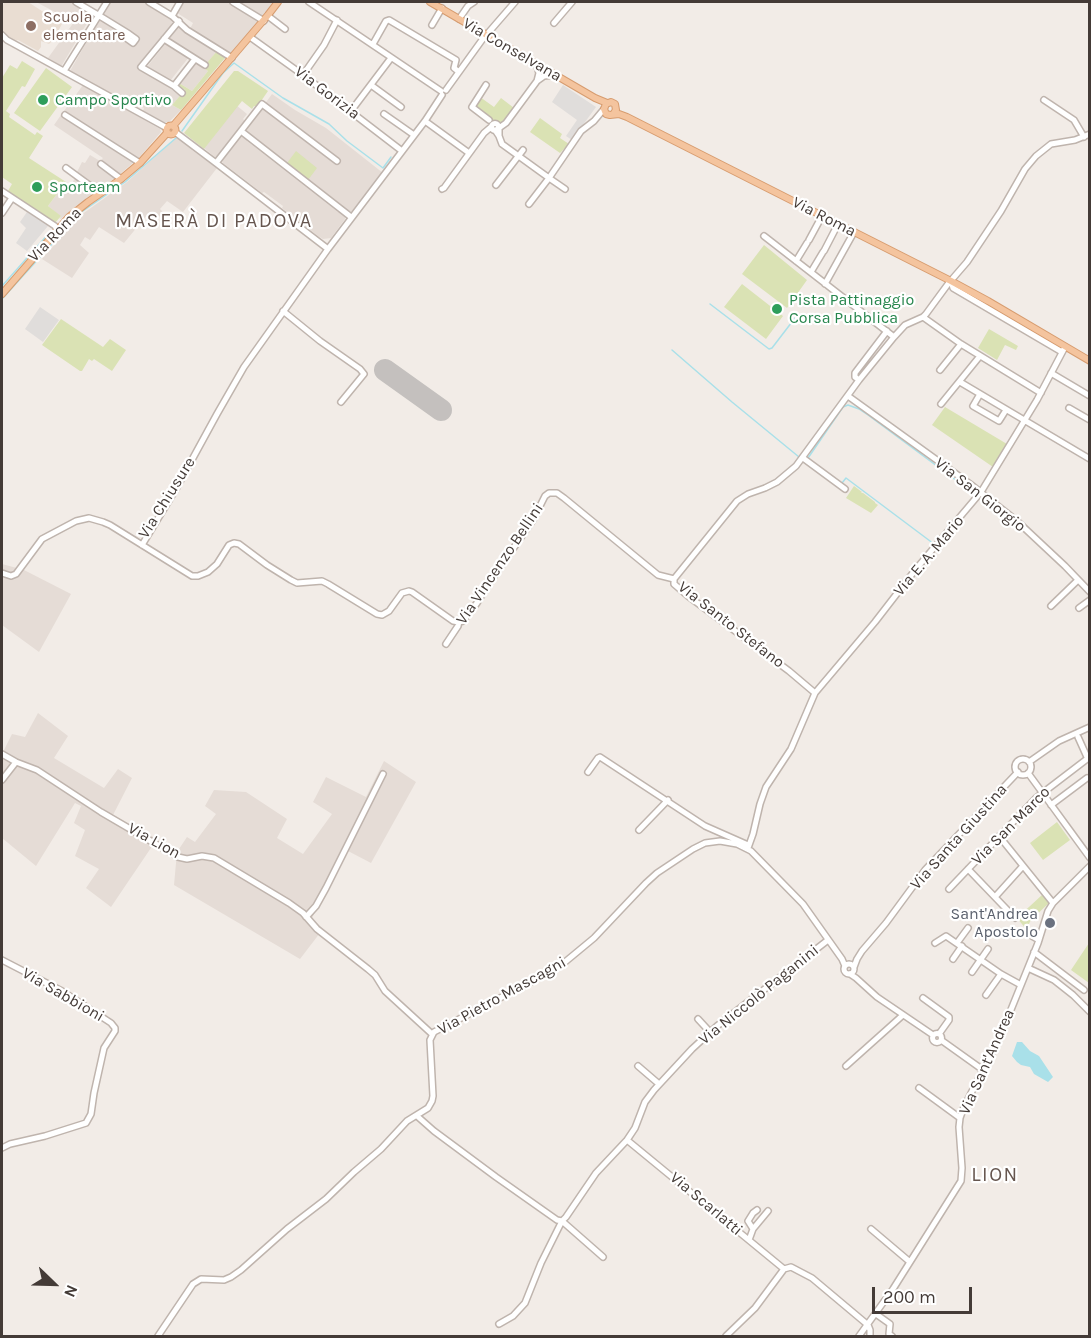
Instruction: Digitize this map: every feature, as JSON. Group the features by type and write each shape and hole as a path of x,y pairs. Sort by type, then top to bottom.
{"main road":[{"name":"Via Roma","path":"2,294 78,209 140,163 171,130 278,2"},
{"name":"Via Conselvana","path":"430,2 605,106"},
{"path":"614,103 614,112 606,114 605,106 614,103"},
{"name":"Via Roma","path":"614,112 951,281 988,301 1063,350 1089,361"}],"street":[{"path":"76,2 129,34"},
{"path":"64,71 107,2"},
{"path":"149,2 179,21 187,30 232,58"},
{"path":"172,16 180,2"},
{"path":"233,2 285,29"},
{"path":"309,2 443,92"},
{"path":"459,19 468,6 474,2"},
{"name":"Via Chiusure","path":"2,573 11,576 16,574 42,539 80,519 89,518 103,522 142,545 244,367 351,217 425,121 443,92 514,2"},
{"path":"554,23 572,2"},
{"path":"432,25 442,8"},
{"path":"303,75 324,45 337,20"},
{"path":"373,45 386,21 389,20 456,60 454,68 459,72"},
{"path":"179,21 141,67 182,93"},
{"path":"2,35 14,44 171,130 328,249"},
{"name":"Via Gorizia","path":"250,37 402,150"},
{"path":"164,39 205,65"},
{"path":"351,111 391,58"},
{"path":"174,86 195,60"},
{"path":"536,63 539,74 537,81"},
{"path":"442,189 484,133 506,123 537,81 544,76 555,75"},
{"path":"372,85 401,106"},
{"path":"486,85 472,107 494,127 502,144 565,189"},
{"path":"1044,100 1074,120 1087,136"},
{"path":"216,163 262,104 337,161"},
{"path":"529,204 579,135 594,121 605,106"},
{"path":"594,121 614,112"},
{"path":"384,114 414,135"},
{"path":"65,115 140,163"},
{"path":"425,121 469,153"},
{"path":"241,131 351,217"},
{"name":"Via Santo Stefano","path":"815,693 688,596 675,584 674,579 737,501 777,482 803,458 859,380 894,337 905,325 923,317 972,255 1025,169 1036,156 1051,144 1087,136"},
{"path":"496,185 524,150"},
{"path":"101,164 121,179"},
{"path":"66,168 100,193"},
{"path":"2,191 55,226 57,230"},
{"path":"2,213 12,198"},
{"path":"796,261 822,216"},
{"path":"811,272 838,224"},
{"path":"825,284 854,232"},
{"path":"764,236 894,337"},
{"path":"283,311 364,374 341,402"},
{"path":"923,317 961,344 1041,393"},
{"path":"876,359 870,354 887,331"},
{"path":"940,370 961,344"},
{"name":"Via E. A. Mario","path":"815,693 981,492 1041,393 1063,350"},
{"name":"Via Santo Stefano","path":"859,380 855,377 855,373 870,354"},
{"path":"941,404 980,356"},
{"path":"1050,373 1089,396"},
{"path":"960,382 1089,459"},
{"name":"Via San Giorgio","path":"853,389 863,407"},
{"path":"980,394 973,406 999,421 1006,410"},
{"name":"Via San Giorgio","path":"848,396 981,492 1018,522 1088,588"},
{"name":"Via San Giorgio","path":"843,402 863,407"},
{"path":"1069,408 1089,420"},
{"path":"803,458 845,489"},
{"name":"Via Vincenzo Bellini","path":"446,644 459,622 463,621 477,603 549,493 564,498 658,575 674,579"},
{"path":"142,545 187,573 198,576 212,569 229,545 239,544 291,580 297,583 322,581 376,614 381,615 389,611 402,593 409,591 453,621 459,622"},
{"path":"1051,606 1078,580"},
{"path":"1079,608 1089,600"},
{"path":"749,847 764,793 791,749 815,693"},
{"path":"1029,762 1059,741 1089,727"},
{"name":"Via San Marco","path":"949,889 1042,793 1088,758 1078,737"},
{"name":"Via Lion","path":"2,754 44,775 101,812 178,857 214,858 289,903 317,929 368,969 385,991 432,1035"},
{"name":"Via Pietro Mascagni","path":"588,772 600,757 705,826 749,847 797,897 856,978 877,997 938,1036 983,1070"},
{"path":"1025,759 1029,762 1031,766 1028,772 1023,774 1018,772 1016,768 1018,761 1025,759"},
{"path":"2,780 16,762"},
{"name":"Via Santa Giustina","path":"850,967 925,870 1018,772"},
{"path":"1028,772 1089,856"},
{"path":"306,917 321,898 383,774"},
{"path":"1051,805 1087,778"},
{"path":"639,830 668,800"},
{"path":"999,836 1053,903"},
{"name":"Via Pietro Mascagni","path":"158,1336 193,1284 204,1279 224,1280 241,1270 326,1199 381,1149 403,1125 428,1108 432,1101 433,1089 430,1040 434,1032 565,962 594,938 657,873 693,849 712,841 738,842"},
{"path":"995,897 1023,866"},
{"name":"Via Sant'Andrea","path":"859,1336 876,1314 961,1182 959,1127 964,1107 993,1050 1053,903 1089,866"},
{"path":"968,869 1015,918"},
{"path":"953,958 968,928"},
{"path":"1025,932 1039,940"},
{"path":"935,944 946,936 1021,985"},
{"name":"Via Niccolò Paganini","path":"499,1324 513,1316 525,1303 544,1256 562,1221 596,1173 627,1140 638,1122 645,1101 659,1084 710,1032 828,940"},
{"path":"972,972 988,949"},
{"path":"1034,952 1084,990"},
{"name":"Via Sabbioni","path":"2,960 62,991 111,1023 115,1028 104,1048 91,1114 86,1123 2,1148"},
{"path":"1028,968 1049,976 1089,1011"},
{"path":"986,995 1001,974"},
{"path":"923,998 949,1017 938,1036"},
{"path":"846,1066 903,1015"},
{"path":"698,1019 710,1032"},
{"path":"639,1066 659,1084"},
{"path":"919,1088 960,1118"},
{"path":"417,1116 496,1177 562,1221 603,1257"},
{"name":"Via Scarlatti","path":"627,1140 784,1269"},
{"path":"753,1229 748,1221 757,1210"},
{"path":"749,1240 753,1229 768,1210"},
{"path":"872,1229 910,1262"},
{"path":"726,1336 754,1308 784,1269 791,1267 812,1278 868,1326 870,1336"},
{"path":"876,1314 890,1324 889,1334 892,1336"}],"shaded area":[{"name":"Scuola elementare","path":"4,2 28,2 62,24 49,44 41,41 38,51 18,40 15,41 2,29"},
{"path":"36,2 72,2 92,15 62,65 48,58 74,22"},
{"path":"111,2 144,2 168,16 172,22 171,27 138,67 182,94 172,105 181,110 169,122 164,122 143,111 144,108 129,100 127,102 70,71"},
{"path":"176,2 274,2 263,18 232,53 229,53 190,29 193,23 171,9"},
{"path":"178,27 217,51 207,63 168,38"},
{"path":"166,43 189,57 170,81 147,67"},
{"path":"195,63 208,71 192,91 179,83"},
{"path":"83,85 160,129 161,132 138,159 64,111"},
{"path":"563,85 596,107 572,140 566,136 577,120 552,102"},
{"path":"272,94 326,128 383,173 352,211 348,211 246,133"},
{"path":"236,105 247,114 243,119 246,122 219,156 215,157 204,148"},
{"path":"61,115 134,162 61,219 48,206 66,182 71,185 82,162 85,163 90,155 100,161 103,158 54,125"},
{"path":"241,136 338,212 345,214 345,219 331,238 323,239 318,236 282,208 283,206 223,163 222,160"},
{"path":"177,137 217,168 183,212 167,201 160,209 163,212 156,221 147,215 124,243 99,227 90,240 85,237 80,245 89,253 72,278 42,259 81,215 127,182"},
{"path":"27,212 48,226 27,251 16,243 26,228 20,222"},
{"path":"40,307 59,320 43,342 25,329"},
{"path":"2,564 24,570 71,594 39,652 2,625"},
{"path":"38,713 68,736 54,758 104,788 118,769 132,778 113,815 157,839 111,907 86,888 99,869 75,856 85,830 74,823 81,806 75,803 36,866 2,838 2,751 12,734 25,737"},
{"path":"384,761 416,782 371,863 348,851 312,918 323,929 300,959 174,885 177,852 187,837 195,842 216,814 205,806 214,790 246,792 287,819 277,838 303,854 332,814 313,802 326,777 366,797"}],"green space":[{"path":"217,51 225,58 181,110 172,105 185,90 177,85 179,83 192,91 208,71 195,63 197,61 205,65"},
{"path":"22,61 35,69 25,87 22,86 6,111 10,114 9,117 35,135 37,132 43,136 29,158 66,182 48,206 61,216 55,223 8,191 12,184 2,177 2,78 10,65 17,69"},
{"name":"Campo Sportivo","path":"46,68 72,87 40,131 14,113"},
{"path":"234,71 238,71 268,91 257,107 254,106 252,109 242,101 204,149 184,133"},
{"path":"480,97 494,107 501,98 514,108 501,123 492,120 474,107"},
{"path":"540,118 562,134 560,138 569,144 560,153 530,132"},
{"path":"296,151 317,168 308,180 287,163"},
{"path":"764,245 807,280 787,308 742,274"},
{"path":"742,284 783,316 766,339 724,307"},
{"path":"61,319 103,347 110,339 126,350 112,371 94,359 92,361 89,359 80,371 42,345"},
{"path":"989,329 1018,346 1016,350 1005,345 997,360 978,348"},
{"path":"945,407 1007,444 993,467 932,425"},
{"path":"854,486 878,505 871,513 846,498"},
{"path":"1057,822 1070,840 1043,860 1030,843"},
{"path":"1042,895 1049,903 1031,920 1026,929 1017,918"},
{"path":"1089,943 1089,983 1071,970"}],"water":[{"path":"1017,1042 1022,1042 1030,1051 1039,1056 1053,1077 1048,1082 1034,1074 1030,1067 1021,1065 1012,1056"}],"waterway":[{"path":"182,131 223,73 234,63 283,98 329,124 347,141 383,168 391,157"},
{"path":"1077,142 1090,137"},
{"path":"2,299 80,213 125,182 176,138"},
{"path":"2,286 51,231"},
{"path":"710,304 769,349 795,318"},
{"path":"672,350 800,457"},
{"path":"808,458 843,407 848,405 868,415 972,492"},
{"path":"842,483 846,478 934,544"}],"runway":[{"path":"385,370 441,410"}],"place":[{"name":"Scuola elementare","path":"31,26"},
{"name":"Campo Sportivo","path":"43,100"},
{"name":"Sporteam","path":"37,187"},
{"name":"Pista Pattinaggio Corsa Pubblica","path":"777,309"},
{"name":"Sant'Andrea Apostolo","path":"1050,923"}],"district":[{"name":"MASERÀ DI PADOVA","path":"214,221"},
{"name":"LION","path":"995,1175"}]}
